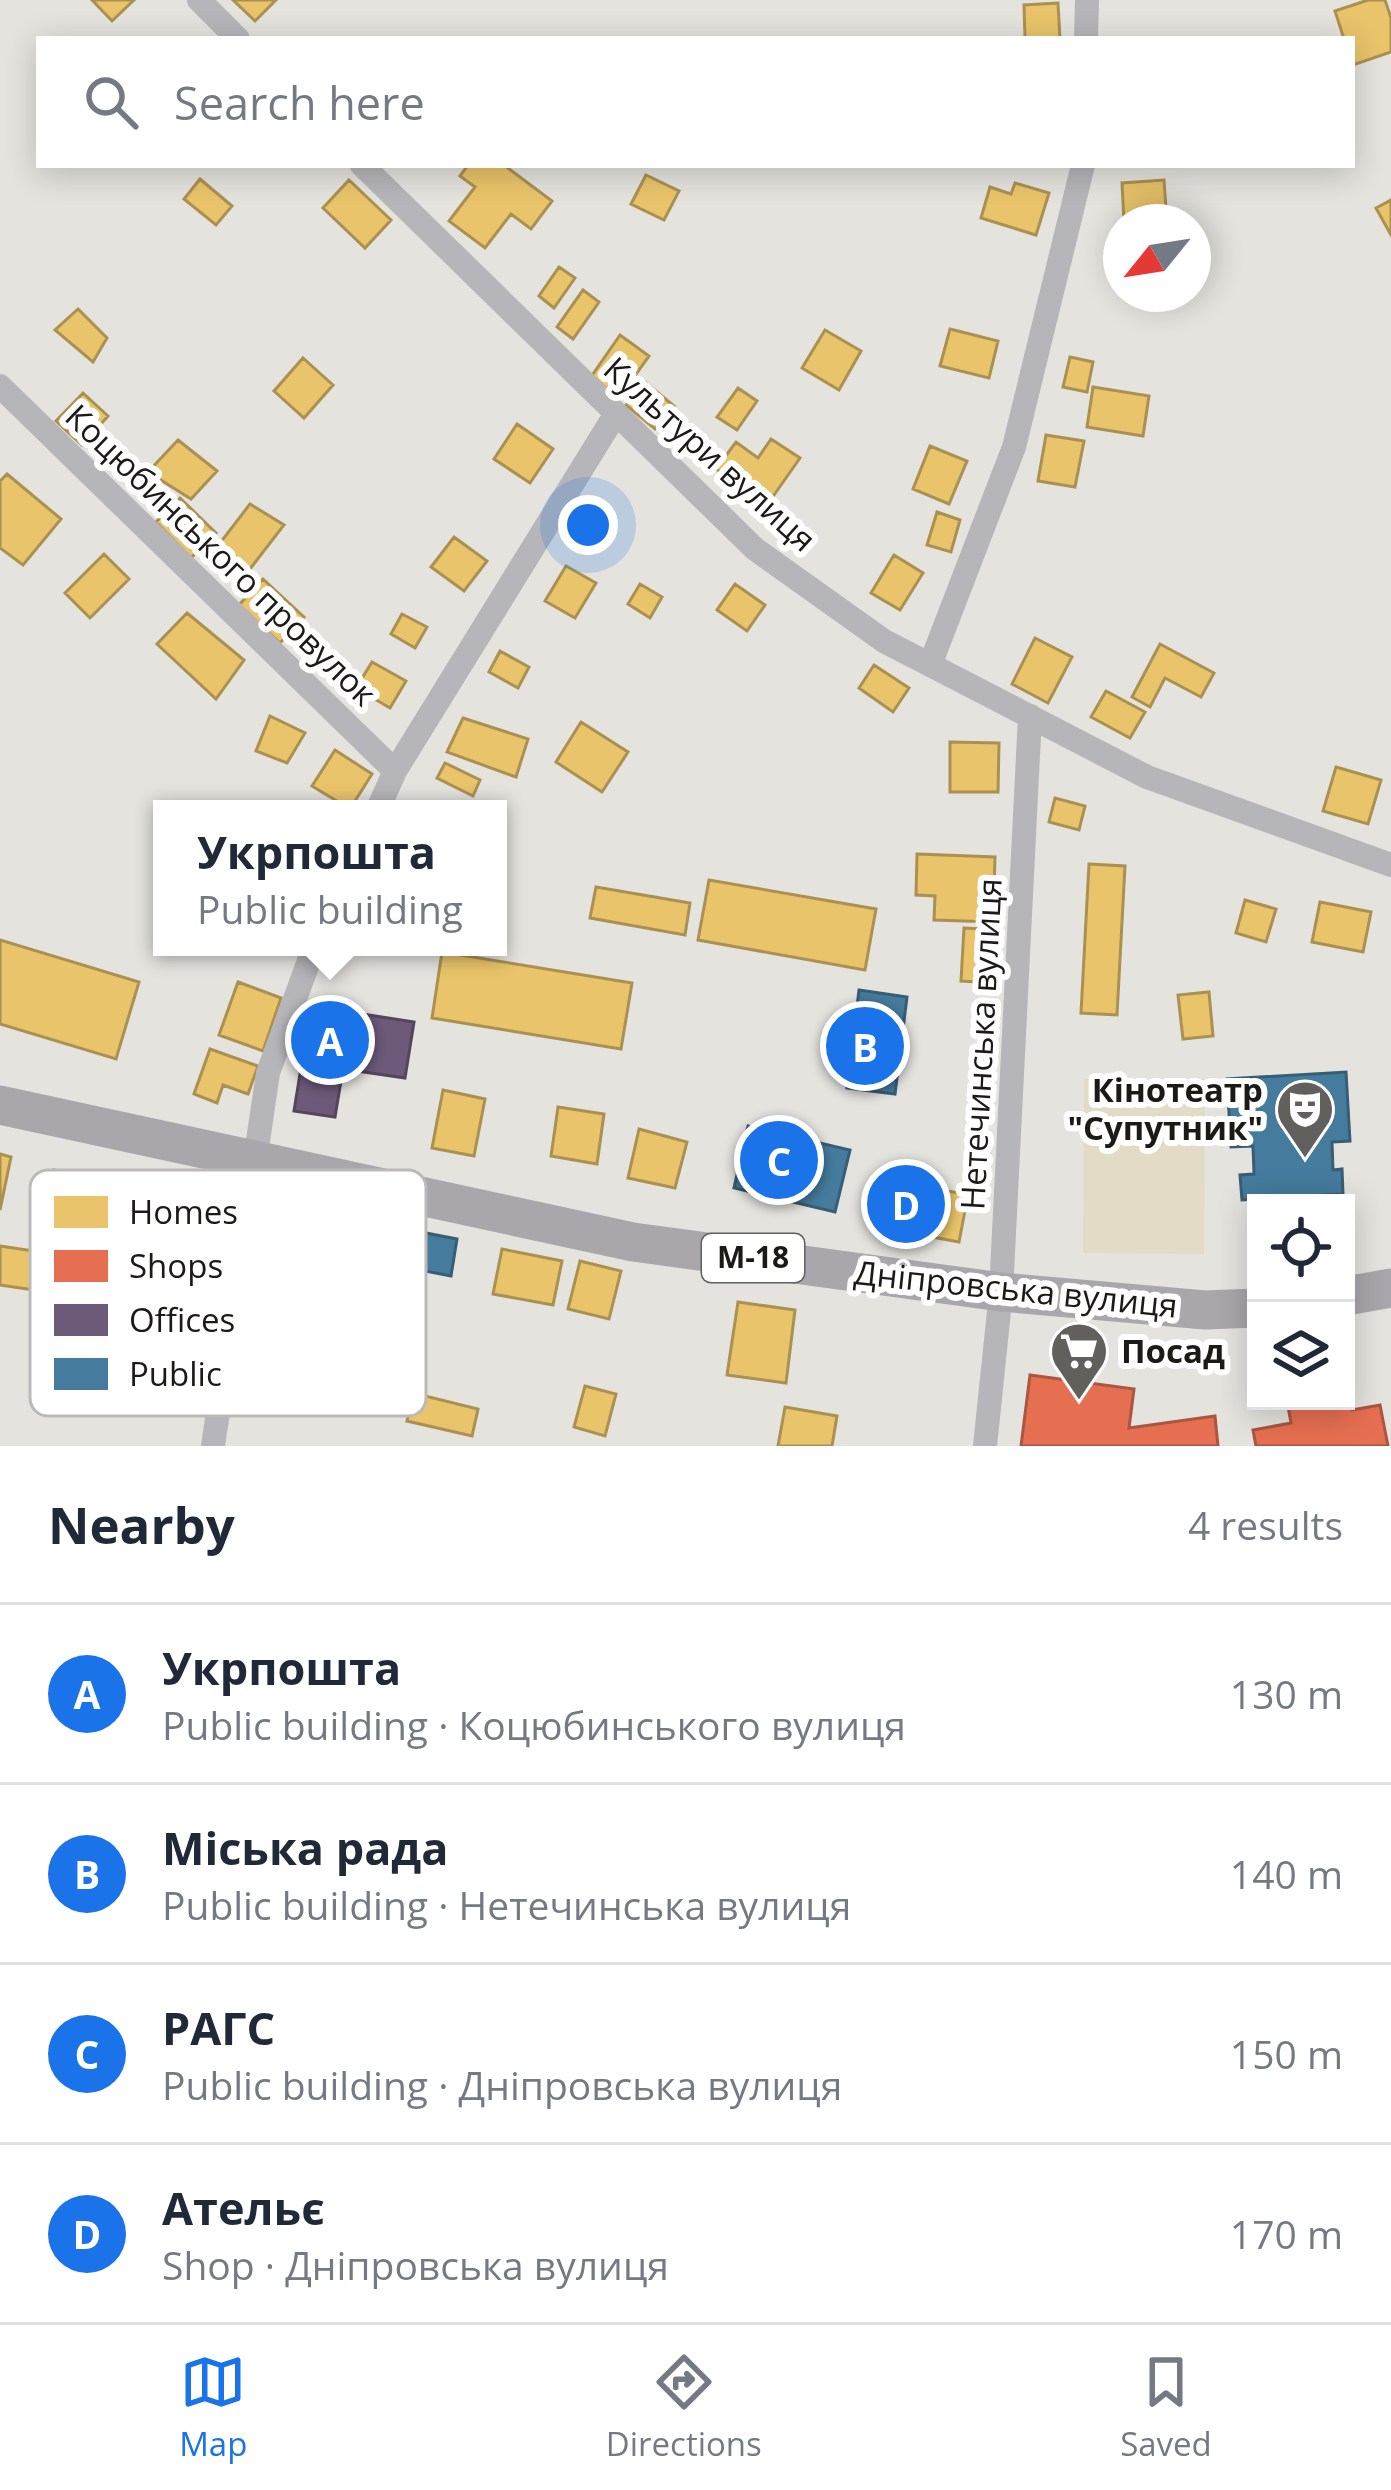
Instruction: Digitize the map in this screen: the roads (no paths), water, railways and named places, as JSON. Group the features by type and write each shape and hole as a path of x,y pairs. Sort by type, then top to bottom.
{"highway":[{"name":"Дніпровська вулиця","path":"0,1105 302,1170"},
{"name":"Дніпровська вулиця","path":"426,1197 633,1242 1001,1292 1205,1310 1247,1308"},
{"path":"1355,1294 1391,1288"}],"street":[{"path":"200,0 235,36"},
{"path":"1086,36 1087,0"},
{"name":"Культури вулиця","path":"365,168 755,549 884,641 1147,777 1391,865"},
{"path":"930,664 1014,447 1082,168"},
{"name":"Коцюбинського провулок","path":"0,386 395,771"},
{"path":"382,800 395,771 616,415"},
{"name":"Нетечинська вулиця","path":"985,1446 1001,1292 1030,716"},
{"path":"254,1170 268,1072 311,956"},
{"path":"213,1446 218,1416"}],"place":[{"name":"Укрпошта","path":"330,1040"},
{"name":"Міська рада","path":"865,1046"},
{"name":"РАГС","path":"779,1160"},
{"name":"Кінотеатр \"Супутник\"","path":"1305,1160"},
{"name":"Ательє","path":"906,1204"},
{"name":"Посад","path":"1079,1402"}]}
